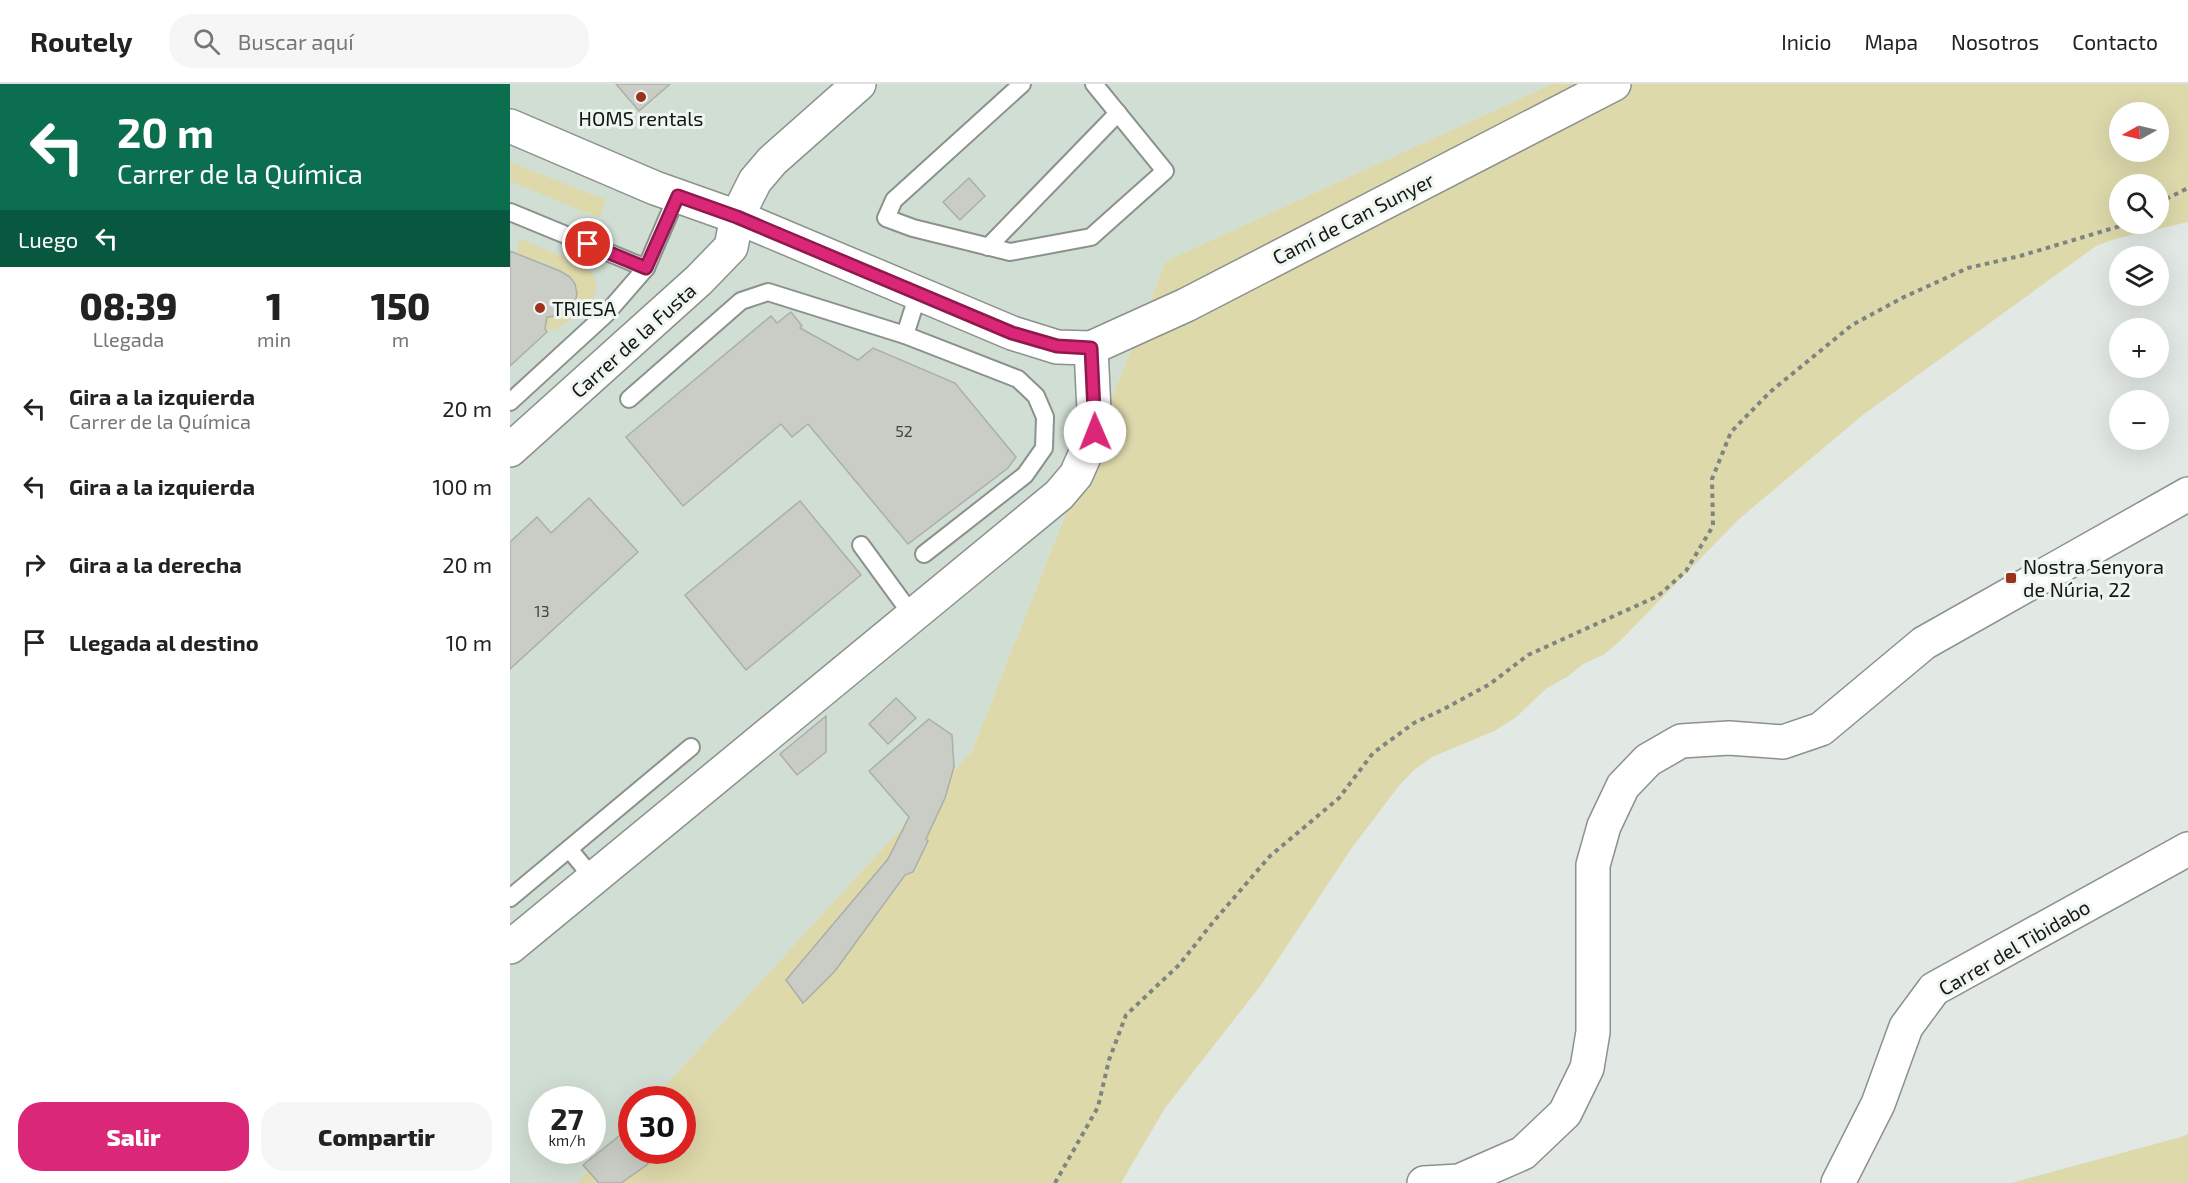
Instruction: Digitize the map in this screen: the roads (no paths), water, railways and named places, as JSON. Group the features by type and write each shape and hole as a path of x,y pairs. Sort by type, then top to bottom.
{"street":[{"name":"Carrer de la Fusta","path":"510,450 699,280 731,247 737,217 755,181 772,161 859,84"},
{"name":"Camí de Can Sunyer","path":"1091,348 1186,305 1614,84"},
{"path":"510,126 678,196 737,217 1012,333 1057,346 1091,348 1095,432 1076,475 1059,495 510,947"},
{"path":"1424,1183 1459,1181 1523,1153 1565,1113 1587,1068 1593,1032 1593,865 1604,826 1623,786 1648,760 1681,741 1729,738 1783,742 1821,729 1924,643 2188,494"},
{"name":"Carrer del Tibidabo","path":"1838,1183 1878,1104 1906,1027 1934,989 2188,849"}],"lane":[{"path":"1022,84 894,200 886,218 913,228 1010,252 1091,237 1165,171 1094,84"},
{"path":"988,247 1118,113"},
{"path":"510,402 606,314 646,268 678,196"},
{"path":"510,212 646,268"},
{"path":"629,399 741,301 768,292 904,335 1018,379 1036,396 1045,417 1044,448 1025,475 924,554"},
{"path":"904,335 918,294"},
{"path":"861,545 912,615"},
{"path":"510,898 692,747"},
{"path":"568,849 593,878"}],"place":[{"name":"HOMS rentals","path":"641,97"},
{"name":"TRIESA","path":"540,308"},
{"name":"Nostra Senyora de Núria, 22","path":"2011,578"}]}
